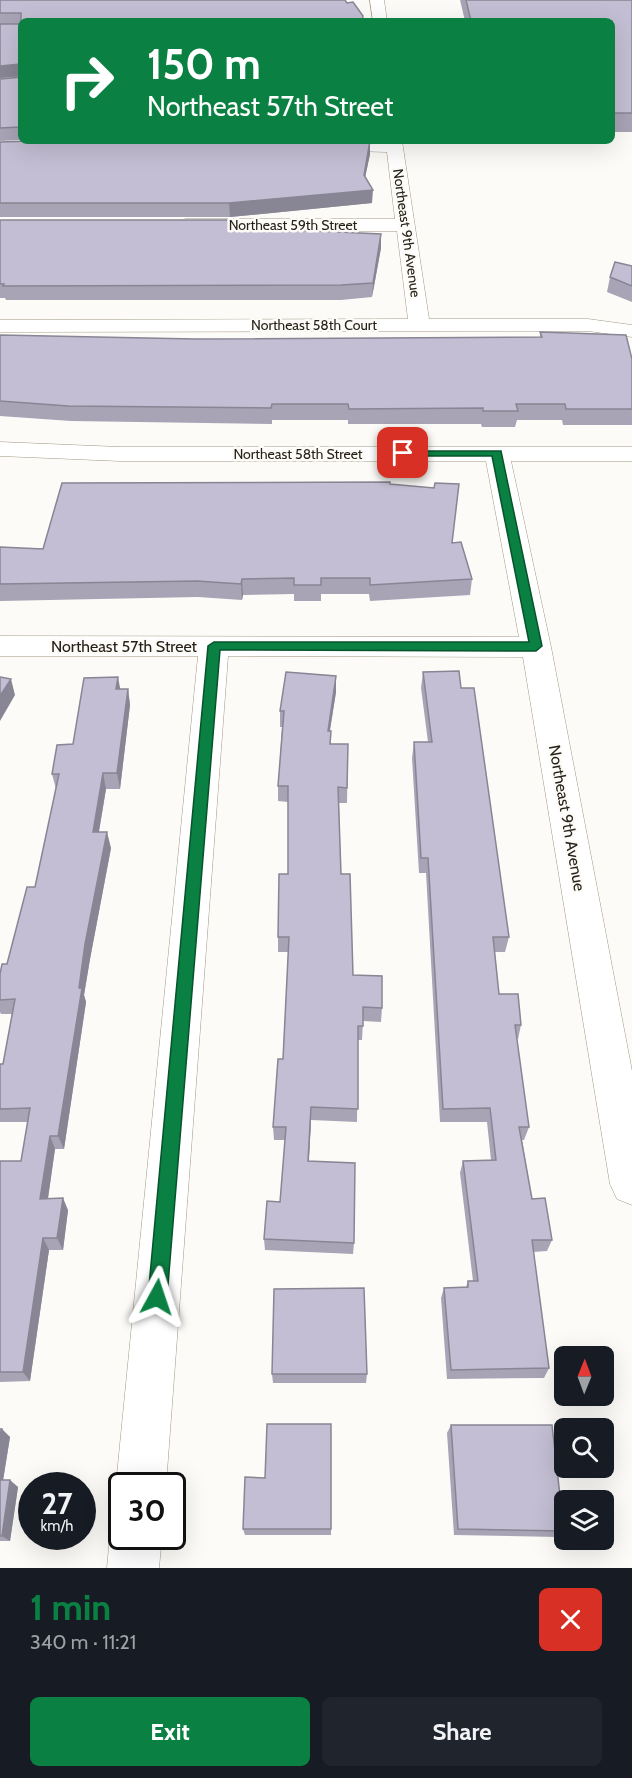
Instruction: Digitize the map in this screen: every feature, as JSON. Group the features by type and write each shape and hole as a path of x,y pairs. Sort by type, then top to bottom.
{"street":[{"path":"377,0 380,18"},
{"path":"308,146 395,144"},
{"name":"Northeast 9th Avenue","path":"395,144 418,325"},
{"name":"Northeast 59th Street","path":"167,225 406,225"},
{"name":"Northeast 58th Court","path":"0,326 588,325 630,330"},
{"name":"Northeast 58th Street","path":"0,449 120,454 498,460 632,467"},
{"name":"Northeast 58th Street","path":"0,465 118,468 498,460 632,454"},
{"name":"Northeast 9th Avenue","path":"498,460 536,646 632,1184"},
{"name":"Northeast 57th Street","path":"0,646 536,646"},
{"path":"142,1472 214,646"},
{"path":"134,1568 135,1550"}],"building":[{"path":"0,0 345,0 347,3 353,2 363,16 363,18 21,18 21,13 0,13"},
{"path":"466,0 632,0 632,113 615,113 615,18 470,18"},
{"path":"0,24 18,24 18,64 0,66"},
{"path":"18,77 18,127 0,128 0,79"},
{"path":"18,141 18,144 369,144 364,175 373,190 229,203 0,203 0,142"},
{"path":"0,220 230,220 230,227 381,234 373,283 3,286 4,284 0,284"},
{"path":"615,262 632,266 632,286 610,277"},
{"path":"540,332 626,335 632,359 632,409 566,409 565,404 516,404 518,411 483,411 483,408 349,409 348,404 272,404 271,408 68,406 0,401 0,335 195,339 542,337"},
{"path":"390,482 390,484 434,488 435,483 459,484 452,543 461,542 472,579 370,585 370,578 321,578 321,585 294,585 294,578 242,579 241,584 197,581 0,584 0,547 43,549 62,483"},
{"path":"459,671 461,688 474,688 509,937 493,937 499,994 518,994 521,1025 515,1025 529,1127 519,1127 532,1199 545,1198 552,1240 532,1240 549,1368 451,1370 444,1288 468,1287 468,1281 478,1281 463,1161 496,1160 490,1108 443,1109 428,858 421,858 414,742 432,742 423,672"},
{"path":"286,672 336,676 328,731 331,731 330,744 348,744 347,788 338,787 341,874 350,874 353,975 382,976 382,1008 363,1007 363,1026 358,1026 358,1109 311,1107 308,1161 355,1163 354,1243 264,1239 267,1201 280,1202 286,1127 273,1127 278,1059 283,1059 289,937 278,937 279,874 288,874 288,786 278,786 284,711 280,711"},
{"path":"0,677 11,679 0,696"},
{"path":"118,677 116,689 128,689 117,773 103,773 93,832 107,832 85,944 79,988 82,988 58,1136 50,1136 40,1199 63,1198 57,1238 43,1238 23,1372 0,1372 0,1161 21,1161 30,1108 0,1109 0,1064 3,1064 15,999 0,1000 0,974 2,964 7,964 27,887 35,887 59,774 52,774 57,745 73,744 84,678"},
{"path":"364,1288 367,1374 272,1374 274,1289"},
{"path":"267,1424 331,1424 331,1529 243,1529 245,1477 265,1478"},
{"path":"451,1425 552,1425 554,1478 558,1478 559,1490 554,1490 554,1531 458,1529"},
{"path":"0,1480 10,1480 2,1536 0,1536"}],"route":[{"path":"157,1297 214,646 536,646 497,453 403,453"}]}
